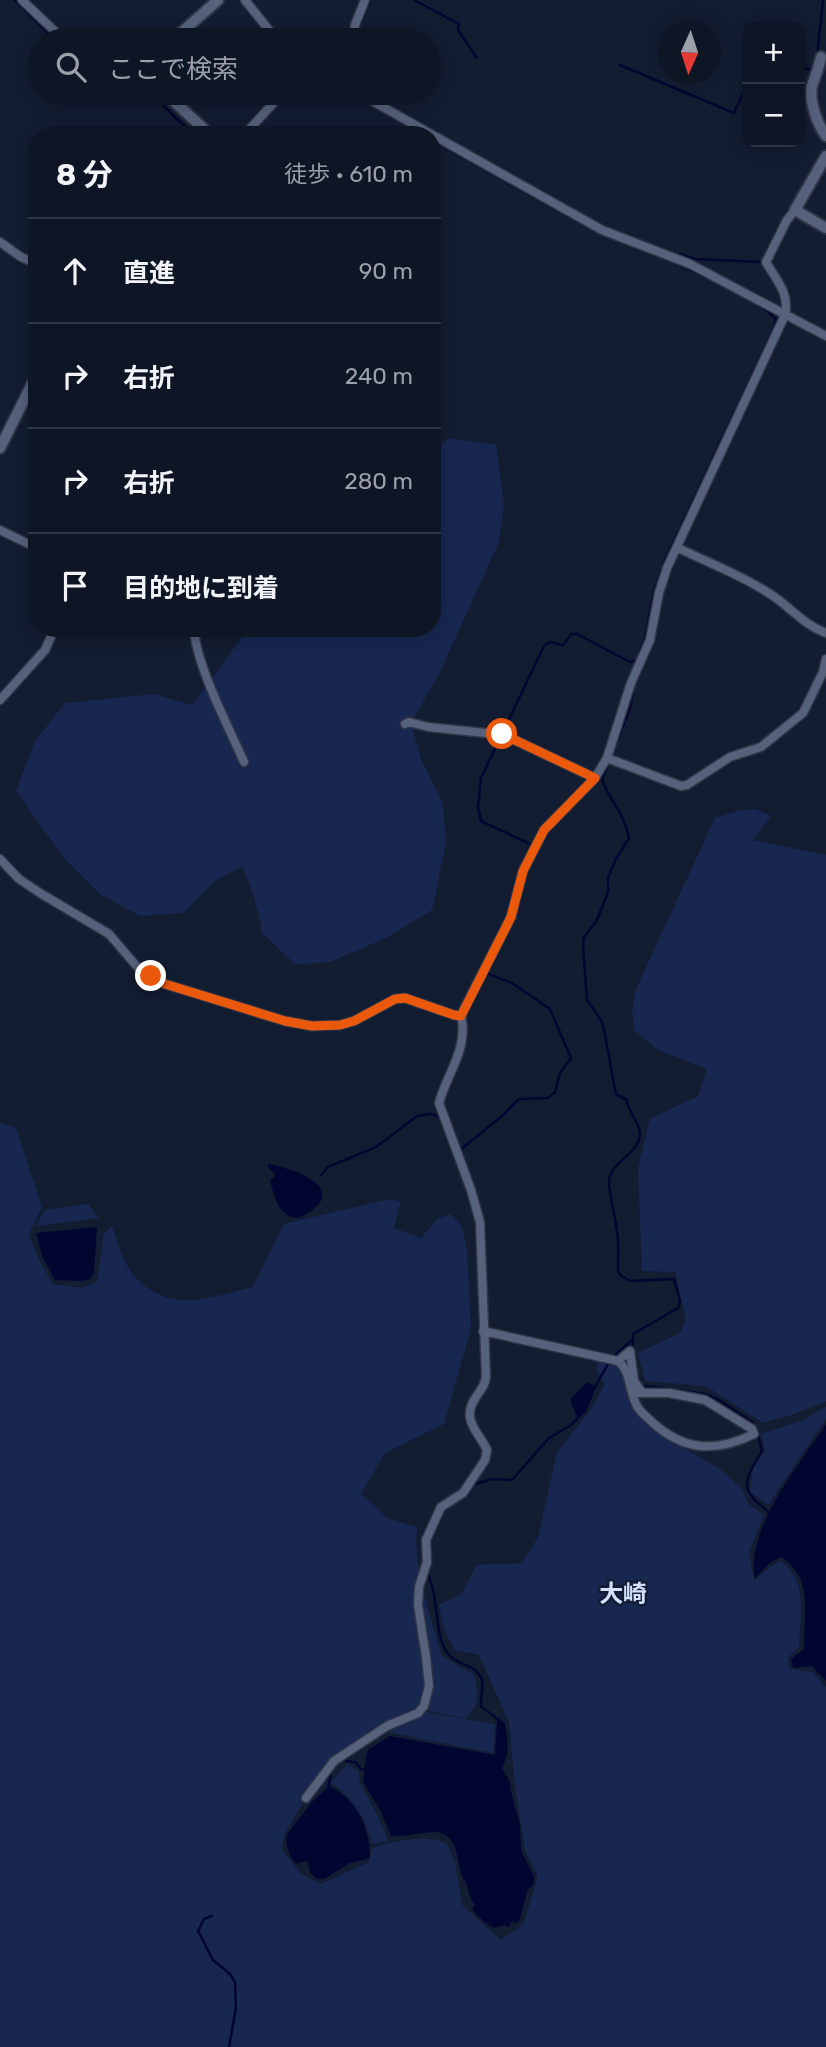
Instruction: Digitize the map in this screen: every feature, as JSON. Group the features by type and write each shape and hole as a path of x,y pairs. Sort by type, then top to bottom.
{"main road":[{"path":"186,28 218,0"},
{"path":"821,57 812,88 814,110 826,136"},
{"path":"176,105 200,126"},
{"path":"826,156 795,210 826,228"},
{"path":"0,448 28,401"}],"street":[{"path":"22,0 51,28"},
{"path":"245,0 267,28"},
{"path":"355,28 365,0"},
{"path":"252,126 272,105"},
{"path":"378,105 416,126"},
{"path":"441,140 602,230 690,264 826,336"},
{"path":"306,1798 334,1761 387,1726 418,1713 424,1706 429,1686 418,1605 419,1587 425,1569 426,1540 436,1513 445,1503 463,1493 487,1455 486,1446 472,1427 470,1411 485,1385 480,1222 439,1103 459,1055 463,1027 461,1016 511,917 523,871 544,830 610,759 631,683 650,640 661,582 785,315 787,308 784,292 766,262 787,220 795,210"},
{"path":"0,242 28,260"},
{"path":"0,530 28,544"},
{"path":"678,548 756,585 777,598 803,622 826,633"},
{"path":"0,699 45,650 51,637"},
{"path":"196,637 214,693 244,762"},
{"path":"610,759 681,786 687,785 730,757 761,747 803,713 823,672 826,659"},
{"path":"405,724 410,722 428,727 501,734 595,778"},
{"path":"0,859 30,886 114,937 141,970 165,984 285,1021 312,1026 340,1025 354,1021 395,999 405,998 461,1016"},
{"path":"483,1331 618,1360 623,1364 636,1392"},
{"path":"618,1360 630,1351 637,1408 667,1435 687,1445 740,1441 754,1434 752,1429 711,1402 669,1394 636,1392"}],"shaded area":[{"path":"449,438 496,445 504,505 499,542 439,674 411,723 421,759 443,804 446,843 432,910 386,938 330,962 295,964 263,934 243,866 213,882 184,913 140,916 100,894 63,857 16,791 35,741 65,703 154,694 192,705 242,637 441,637 441,445"},
{"path":"755,809 771,816 753,840 826,855 826,1401 763,1423 706,1386 645,1381 638,1353 680,1333 686,1320 675,1272 642,1271 638,1168 650,1119 698,1096 707,1069 658,1050 635,1031 632,1011 636,989 715,818"},
{"path":"0,1122 16,1128 42,1207 29,1234 39,1260 53,1284 82,1288 97,1282 104,1233 112,1226 128,1267 145,1286 173,1299 188,1300 204,1299 253,1287 284,1224 390,1199 401,1202 394,1228 421,1238 437,1219 450,1214 462,1226 467,1251 471,1328 444,1424 385,1453 361,1494 387,1518 417,1527 420,1576 442,1656 474,1675 476,1704 465,1718 417,1709 372,1729 326,1764 284,1835 282,1850 301,1874 321,1884 369,1862 372,1848 390,1843 429,1839 447,1844 455,1863 462,1905 501,1940 523,1925 538,1877 525,1850 509,1722 479,1655 455,1650 445,1632 439,1605 462,1594 476,1565 522,1563 538,1537 557,1452 589,1412 605,1384 596,1371 599,1360 620,1366 637,1414 668,1439 720,1469 742,1489 749,1505 764,1515 749,1552 754,1581 781,1561 790,1569 799,1589 799,1647 788,1657 790,1669 813,1672 826,1688 826,2047 0,2047"},
{"path":"268,1164 307,1177 322,1191 322,1199 298,1218 286,1214 275,1199 270,1180 275,1174"},
{"path":"88,1204 99,1218 36,1226 44,1210"},
{"path":"97,1227 94,1272 90,1279 55,1280 43,1258 36,1233"},
{"path":"587,1382 596,1387 586,1412 578,1419 570,1400"},
{"path":"826,1407 826,1418 768,1505 750,1492 753,1468 765,1450 761,1434 803,1420"},
{"path":"826,1424 826,1681 812,1666 793,1668 791,1659 804,1649 805,1598 799,1576 781,1557 770,1563 755,1578 754,1559 766,1518 789,1477"},
{"path":"479,1706 505,1723 508,1746 502,1768 510,1782 520,1825 521,1850 534,1876 534,1883 527,1892 520,1920 516,1923 512,1921 509,1927 493,1927 472,1909 475,1905 461,1872 454,1846 447,1836 435,1832 391,1836 380,1810 363,1782 369,1749 390,1736 495,1755 497,1720"},
{"path":"424,1712 495,1724 493,1753 383,1731 419,1717"},
{"path":"347,1764 358,1771 360,1783 388,1841 372,1844 358,1809 331,1783"},
{"path":"329,1786 347,1799 360,1816 368,1836 370,1858 350,1863 324,1879 317,1879 310,1873 308,1863 304,1861 296,1864 293,1861 286,1838 312,1802"}],"waterway":[{"path":"15,0 43,28"},
{"path":"358,28 370,0"},
{"path":"414,0 459,24 458,30 477,58"},
{"path":"817,56 823,0"},
{"path":"620,65 734,113 742,95"},
{"path":"805,68 815,72"},
{"path":"163,105 185,126"},
{"path":"441,145 600,233 616,239"},
{"path":"677,256 679,254 696,259 762,262"},
{"path":"637,660 645,638 654,591 666,558 776,320 741,295 661,257"},
{"path":"0,435 28,379"},
{"path":"525,859 532,845 481,821 478,807 481,778 544,646 550,642 563,645 571,634 577,634 630,662 636,661"},
{"path":"633,693 630,708 602,780 624,821 629,838 616,859 608,878 608,892 597,920 584,937 583,945 587,1000 604,1029 615,1090 617,1095 626,1099 640,1134 635,1147 610,1176 618,1236 618,1270 620,1275 630,1281 674,1279 680,1301 678,1308 633,1334 633,1351"},
{"path":"514,888 519,871"},
{"path":"460,1150 519,1099 548,1098 555,1092 560,1073 571,1058 550,1009 512,983 486,973"},
{"path":"321,1175 328,1167 376,1147 417,1116 431,1114 443,1118"},
{"path":"480,1311 481,1340"},
{"path":"616,1354 631,1341"},
{"path":"594,1389 609,1362"},
{"path":"636,1371 639,1385 706,1394 752,1422 762,1451 750,1472 747,1486 754,1498 771,1514"},
{"path":"472,1485 492,1479 512,1480 549,1438 578,1418"},
{"path":"429,1524 435,1511"},
{"path":"426,1571 433,1591 443,1646 452,1658 479,1674 482,1680 481,1706"},
{"path":"346,1761 355,1762 367,1771"},
{"path":"328,1789 331,1772 336,1764"},
{"path":"212,1916 204,1919 198,1931 213,1960 230,1974 235,1982 236,2008 229,2047"}],"district":[{"name":"大崎","path":"623,1594"}],"route":[{"path":"151,976 165,984 312,1026 340,1025 354,1021 395,999 405,998 461,1016 511,917 523,871 544,830 595,778 502,734"}]}
